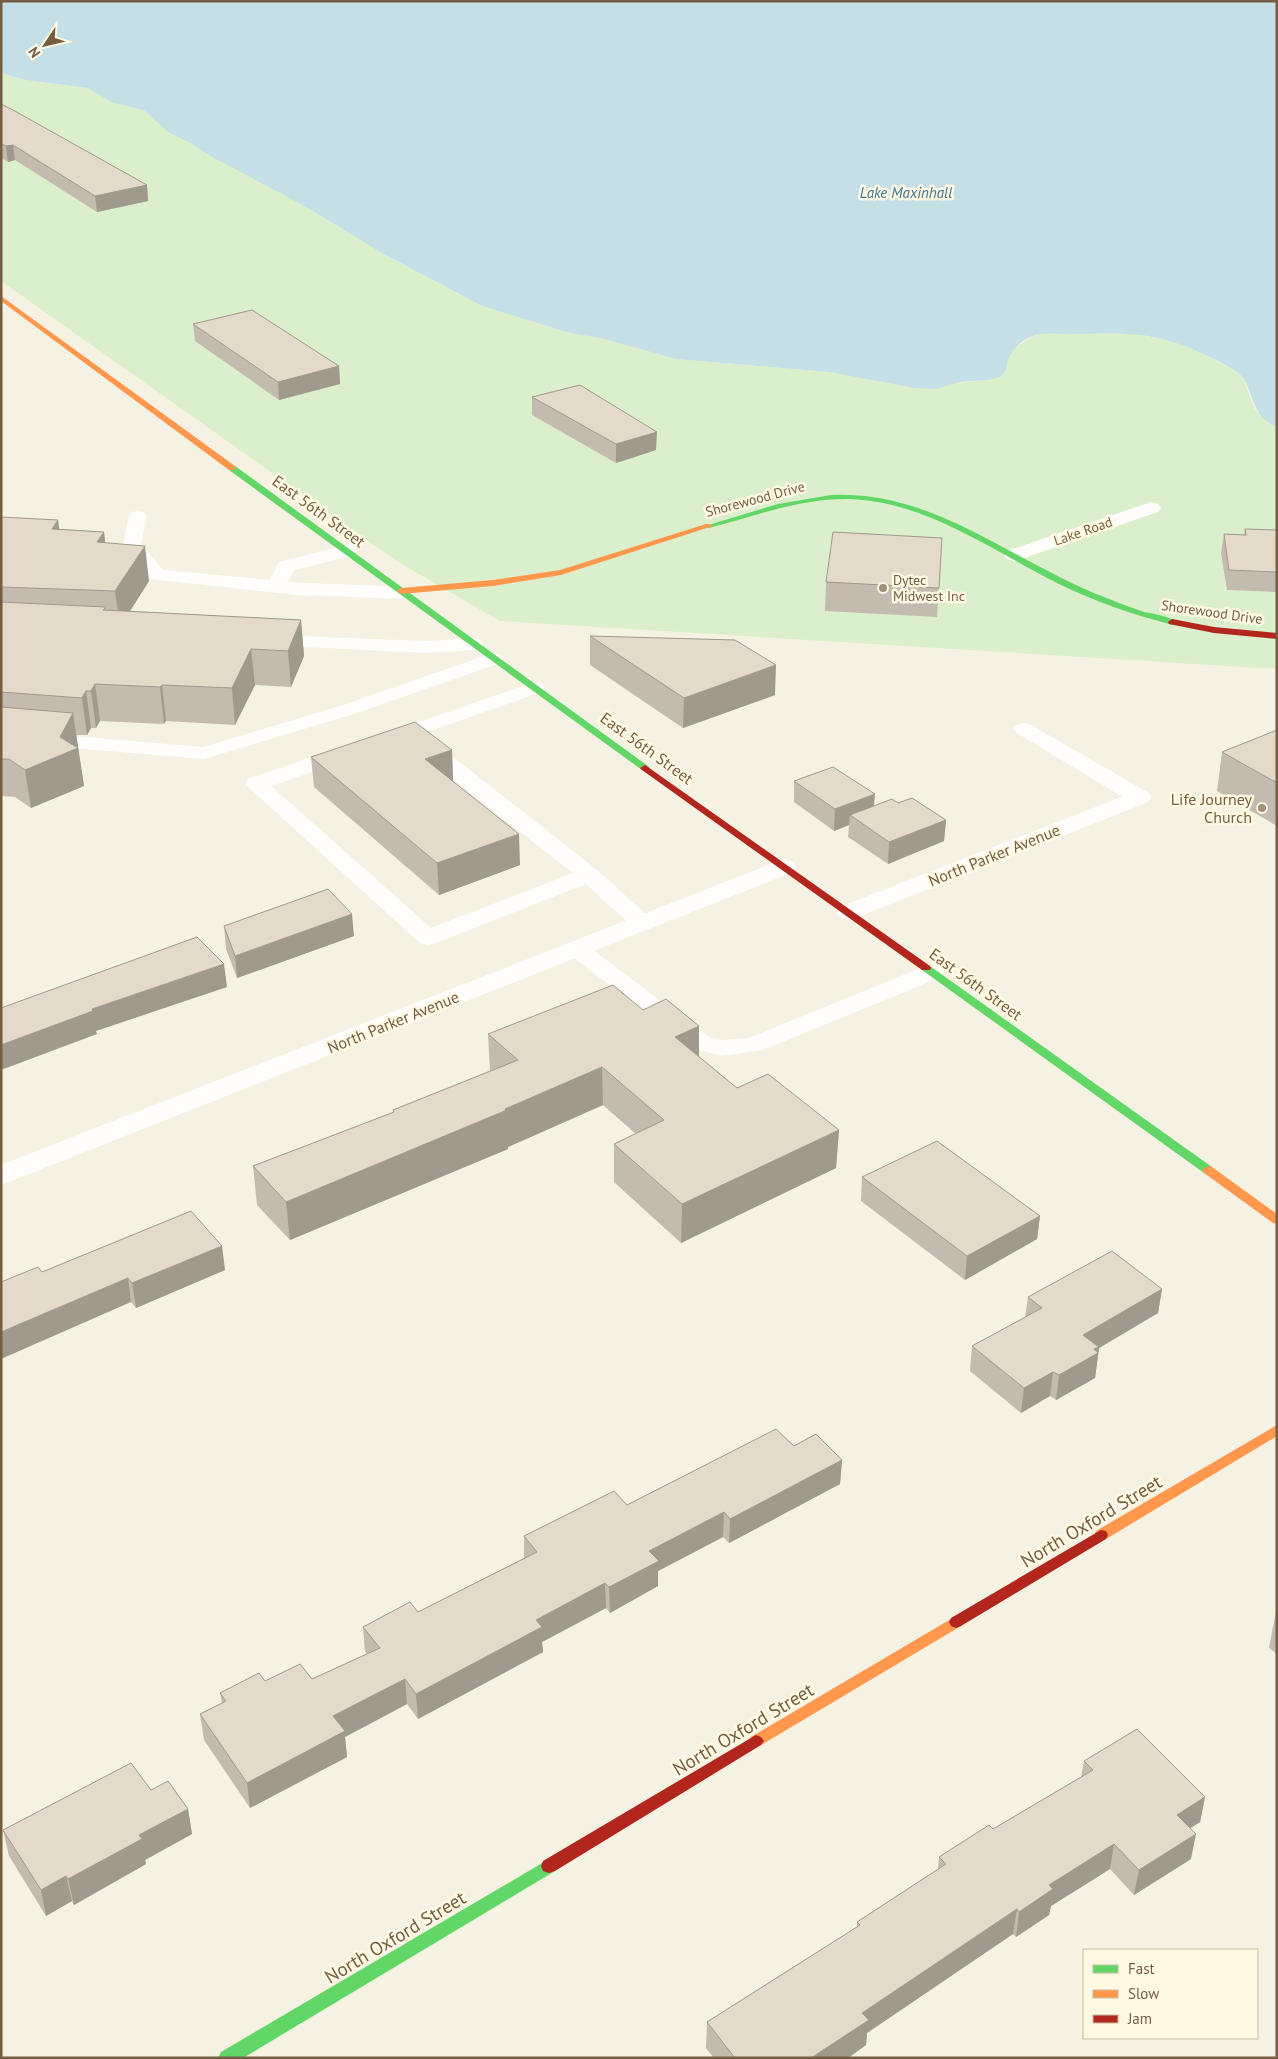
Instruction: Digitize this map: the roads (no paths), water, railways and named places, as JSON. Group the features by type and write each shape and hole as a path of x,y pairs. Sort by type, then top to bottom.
{"street":[{"name":"East 56th Street","path":"1,298 493,659 1277,1220"},
{"name":"Shorewood Drive","path":"402,592 544,576 583,566 777,506 833,497 872,499 910,507 946,521 1014,555 1041,572 1075,589 1145,616 1198,628 1277,636"},
{"name":"Lake Road","path":"1014,555 1151,508"},
{"name":"North Parker Avenue","path":"849,912 1139,797"},
{"name":"North Parker Avenue","path":"1,1176 784,867"},
{"name":"North Oxford Street","path":"227,2058 1277,1430"}],"lane":[{"path":"138,516 132,545 158,575 276,587 402,592"},
{"path":"276,587 286,566 347,551"},
{"path":"248,640 408,646 473,644"},
{"path":"408,646 440,677"},
{"path":"1,736 204,753 347,710 493,659"},
{"path":"535,688 256,784 428,938 589,875"},
{"path":"1024,729 1139,797"},
{"path":"407,732 589,875 642,923"},
{"path":"577,949 701,1043 722,1048 754,1045 932,972"}],"water":[{"name":"Lake Maxinhall","path":"1,1 1277,1 1277,427 1261,416 1247,385 1238,373 1222,363 1169,341 1132,334 1051,334 1032,336 1014,350 1008,359 1006,370 1000,377 960,382 936,389 914,388 829,372 676,359 600,338 570,333 482,306 380,252 310,209 168,132 145,111 111,102 88,88 25,80 4,74 1,70"}],"place":[{"name":"Dytec Midwest Inc","path":"883,588"},
{"name":"Life Journey Church","path":"1262,808"}]}
